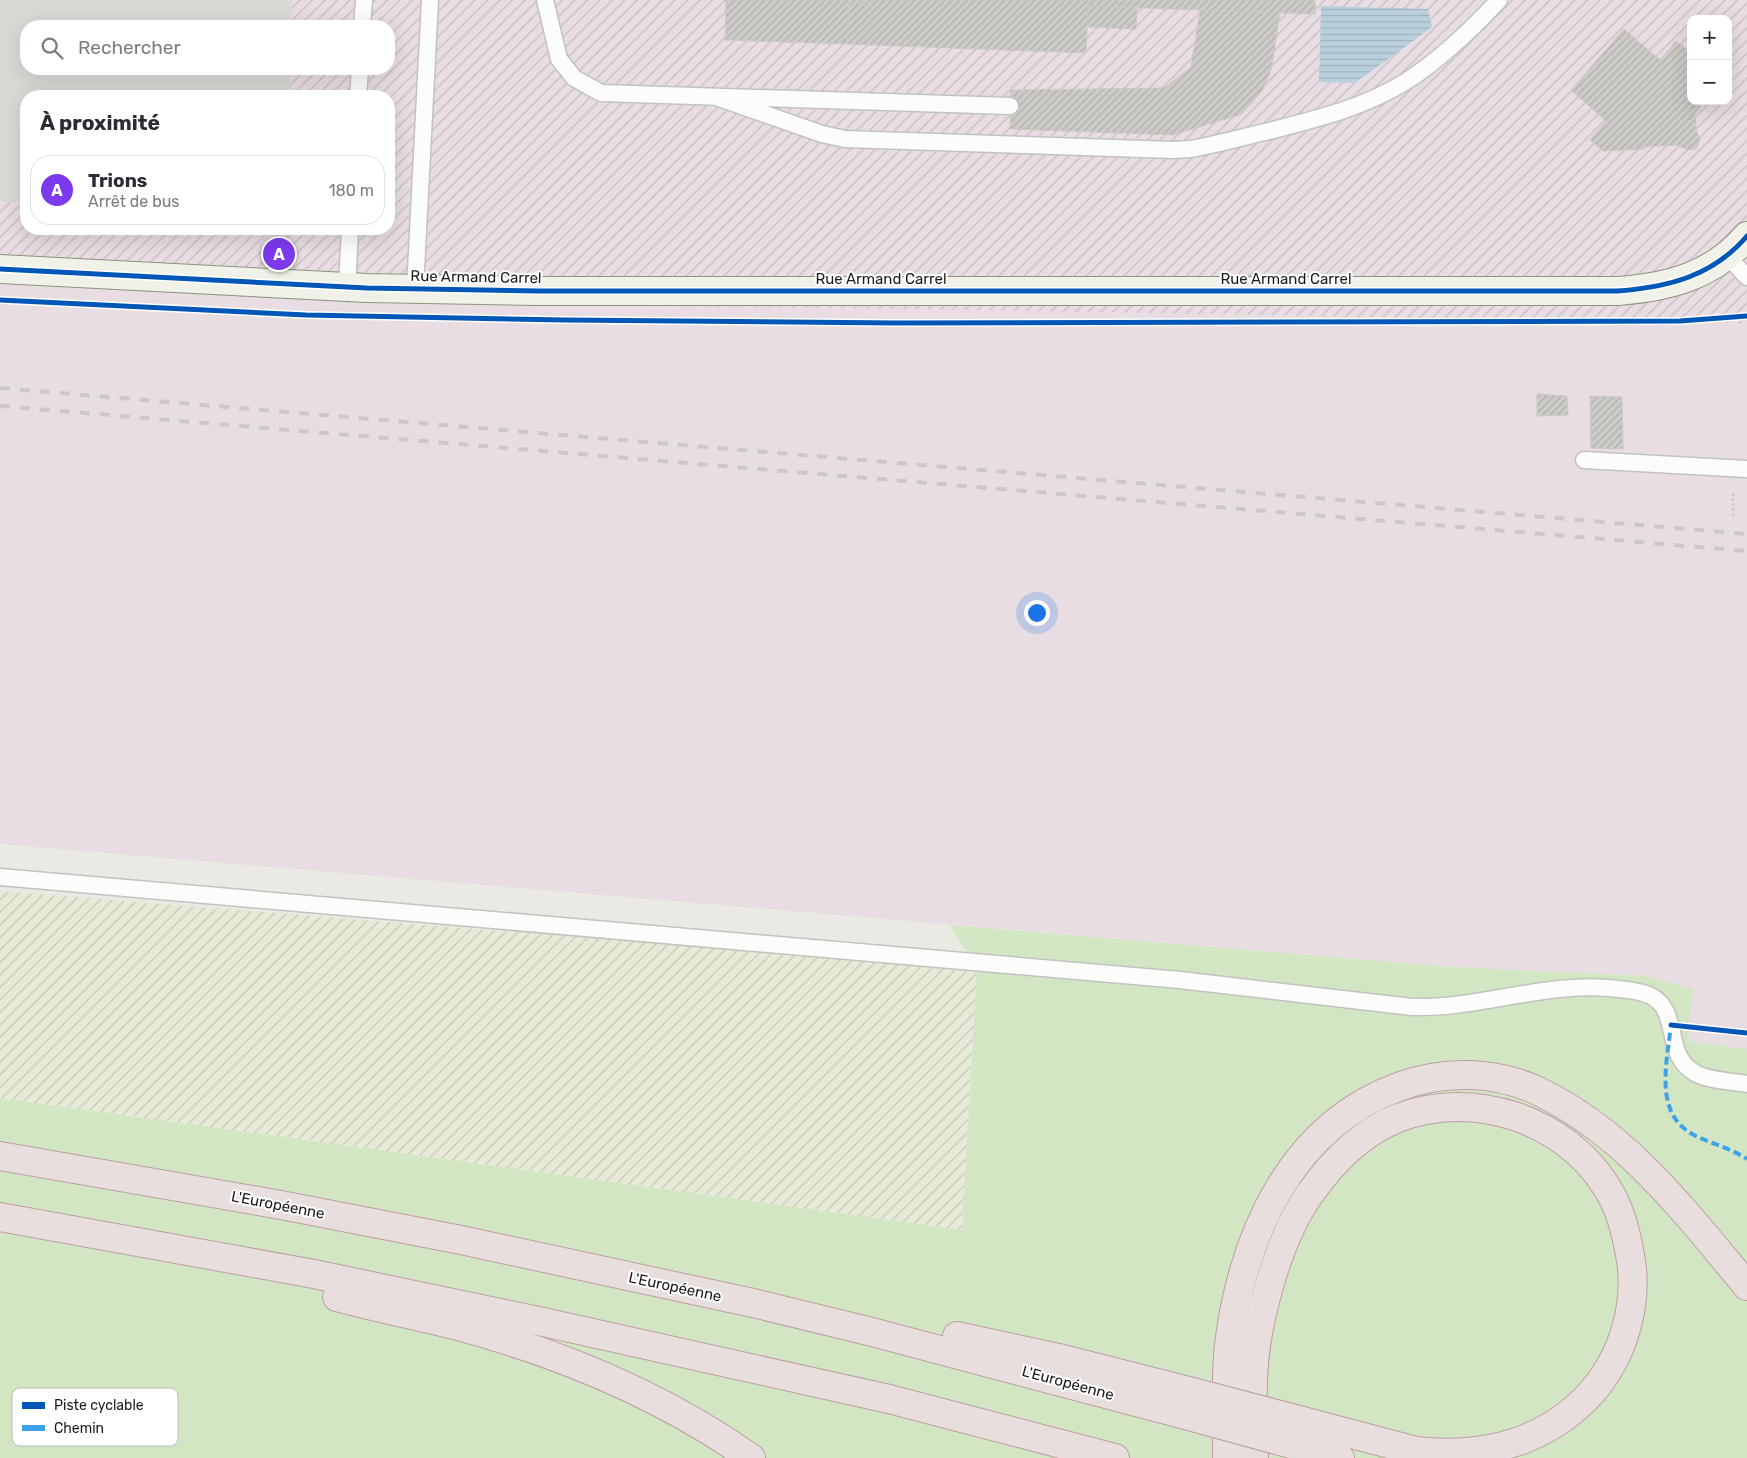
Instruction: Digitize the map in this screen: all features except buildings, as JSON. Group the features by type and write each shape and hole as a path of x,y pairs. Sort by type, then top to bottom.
{"highway":[{"path":"1227,1458 1227,1383 1232,1326 1248,1256 1271,1201 1294,1165 1323,1133 1339,1119 1377,1095 1416,1080 1460,1074 1497,1078 1535,1089 1577,1113 1617,1143 1652,1176 1673,1198 1747,1286"},
{"path":"1254,1458 1253,1378 1258,1340 1272,1276 1296,1216 1321,1178 1345,1151 1363,1136 1398,1118 1413,1113 1463,1106 1483,1108 1524,1119 1564,1142 1595,1172 1606,1186 1624,1225 1632,1264 1632,1299 1623,1337 1615,1356 1594,1389 1570,1414 1538,1435 1472,1454 1432,1454 1298,1433"},
{"name":"L'Européenne","path":"0,1156 281,1205 460,1240 753,1303 1189,1404 1298,1433 1340,1458"},
{"path":"0,1217 138,1241 410,1294 730,1362 889,1399 1115,1458"},
{"path":"138,1241 341,1298 458,1326 551,1356 608,1378 664,1404 730,1443 751,1458"}],"street":[{"name":"Rue Armand Carrel","path":"0,268 347,287 539,291 1618,291 1658,286 1678,281 1713,266 1727,256 1747,236"}],"lane":[{"path":"362,20 364,0"},
{"path":"415,289 430,0"},
{"path":"545,0 559,60 574,78 601,93 1010,106"},
{"path":"716,97 822,134 845,139 1163,150 1191,149 1328,117 1378,96 1404,83 1422,71 1460,40 1499,0"},
{"path":"358,90 360,75"},
{"path":"347,287 350,235"},
{"path":"1727,256 1747,277"},
{"path":"1584,460 1747,469"},
{"path":"0,876 1180,980 1412,1007 1449,1006 1558,990 1611,988 1648,994 1657,999 1665,1008 1676,1050 1687,1068 1696,1074 1709,1078 1747,1084"}],"shaded area":[{"path":"0,0 1747,0 1747,324 899,309 346,303 0,284"},
{"path":"0,0 292,0 291,20 20,20 20,75 290,75 289,90 20,90 20,202 0,201"},
{"path":"0,284 346,303 899,309 1747,324 1747,1049 1687,1041 1646,976 1452,967 0,844"}],"green space":[{"path":"0,891 977,969 962,1230 0,1098"},
{"path":"950,925 1452,967 1646,976 1693,989 1687,1041 1747,1049 1747,1458 0,1458 0,1098 962,1230 977,969"}],"water":[{"path":"1321,6 1428,9 1432,27 1355,83 1319,82"}],"railway":[{"path":"0,388 1747,534"},
{"path":"0,406 1747,551"}],"marked path":[{"path":"1675,1026 1671,1025 1666,1071 1668,1101 1673,1114 1681,1126 1694,1135 1747,1159"}],"cycle path":[{"path":"0,269 367,288 539,291 1618,291 1655,286 1689,277 1720,261 1747,236"},
{"path":"0,300 306,315 565,320 897,323 1680,321 1747,316"},
{"path":"1671,1025 1747,1033"}],"place":[{"name":"Trions","path":"279,254"}]}
